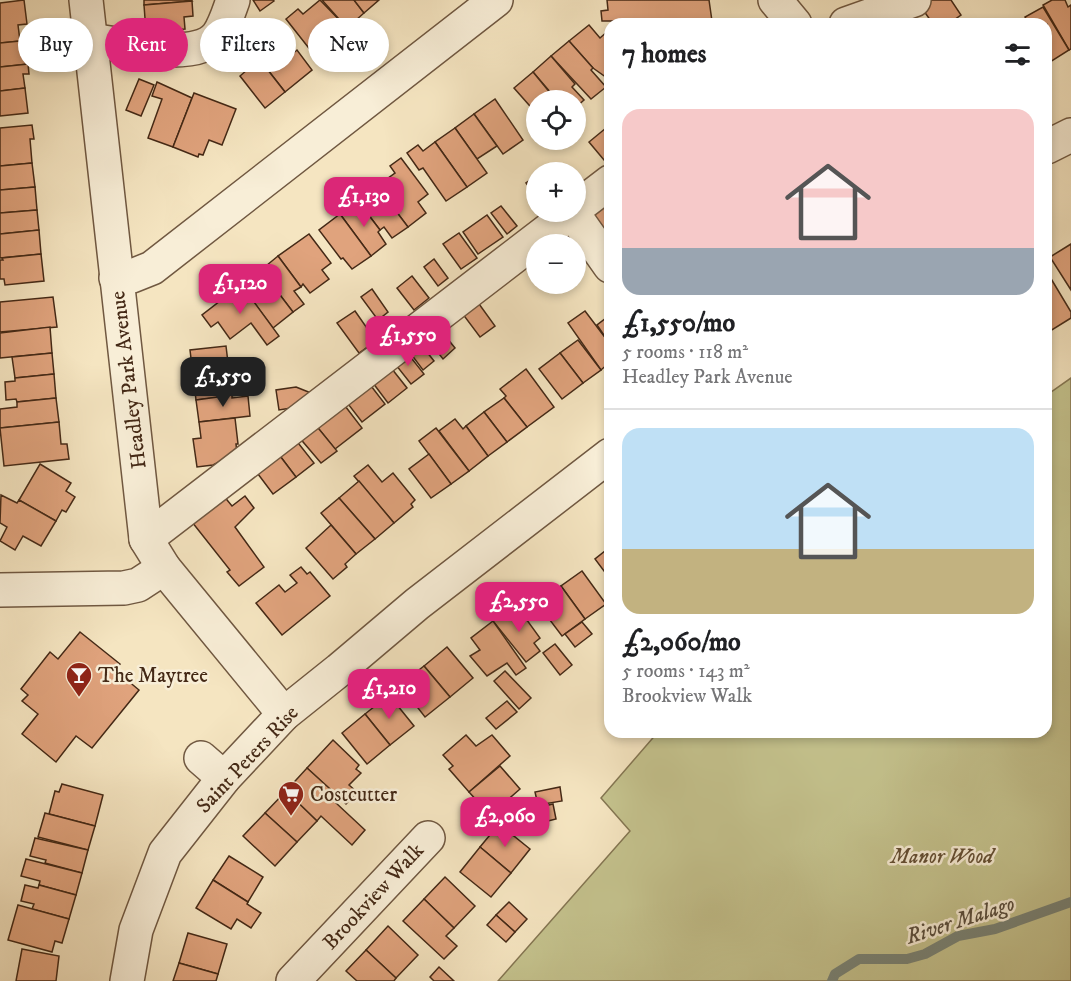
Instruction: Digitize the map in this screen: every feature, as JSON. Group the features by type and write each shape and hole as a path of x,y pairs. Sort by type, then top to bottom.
{"street":[{"name":"Headley Park Avenue","path":"86,0 88,18"},
{"path":"93,40 169,50 188,50 207,44 218,35 233,0"},
{"path":"116,278 132,276 152,268 496,0"},
{"path":"775,0 790,18"},
{"path":"863,18 914,0"},
{"name":"Headley Park Avenue","path":"93,59 146,539 164,568 284,714"},
{"path":"1052,144 1071,135"},
{"path":"586,200 604,187"},
{"path":"146,539 559,222"},
{"path":"579,222 604,257"},
{"name":"Saint Peters Rise","path":"127,981 136,930 165,853 213,768 339,670 417,604 604,460"},
{"path":"18,597 124,588 138,585 164,568"},
{"name":"Brookview Walk","path":"293,981 428,838"}],"green space":[{"name":"Manor Wood","path":"1071,378 1071,981 498,981 630,831 601,798 653,738 1052,738 1052,391"}],"building":[{"path":"24,0 26,18 18,18 18,41 0,43 0,3"},
{"path":"144,0 191,0 192,1 144,5"},
{"path":"253,0 273,0 274,1 260,11"},
{"path":"320,0 337,18 308,18 308,47 296,32 296,18 287,18 298,9 303,14"},
{"path":"322,0 354,0 364,13 358,18 338,18"},
{"path":"354,0 379,0 364,13"},
{"path":"607,0 709,0 712,18 604,18 602,21 601,11 608,10"},
{"path":"931,0 951,0 961,15 957,18 929,18 921,7"},
{"path":"1052,0 1065,0 1068,7 1071,5 1071,49 1069,50 1043,5"},
{"path":"192,1 193,16 145,18 144,5"},
{"path":"1043,7 1050,18 1026,18"},
{"path":"1052,22 1069,50 1052,61"},
{"path":"589,25 600,38 604,34 604,76 593,68 569,41"},
{"path":"18,41 18,65 0,67 0,43"},
{"path":"569,41 593,68 591,70 604,85 604,89 591,99 586,90 583,90 551,56"},
{"path":"297,50 308,65 310,72 285,92 269,72 296,72"},
{"path":"551,56 575,84 572,87 575,90 548,90 533,72"},
{"path":"18,65 18,72 29,72 29,74 23,74 25,88 0,91 0,67"},
{"path":"245,72 269,72 285,92 265,108 240,76"},
{"path":"533,72 548,90 526,90 526,102 514,88"},
{"path":"139,79 154,85 141,116 126,110"},
{"path":"157,82 192,98 173,147 148,138 162,99 152,96"},
{"path":"25,88 28,113 0,116 0,91"},
{"path":"194,93 236,109 222,145 209,140 203,155 199,154 198,157 173,147"},
{"path":"495,99 523,140 503,154 474,114"},
{"path":"474,114 497,146 477,159 455,128"},
{"path":"32,125 34,139 30,139 32,163 0,166 0,128"},
{"path":"455,128 487,173 467,187 435,142"},
{"path":"604,130 604,160 589,142"},
{"path":"435,142 467,187 446,201 423,168 419,170 407,153 418,145 423,151"},
{"path":"401,158 428,194 418,202 426,213 408,227 377,186 395,173 390,166"},
{"path":"32,163 35,187 0,190 0,166"},
{"path":"377,186 408,227 392,238 384,227 380,230 358,201"},
{"path":"35,187 37,210 0,213 0,190"},
{"path":"358,201 380,230 378,232 386,244 371,256 340,214"},
{"path":"604,202 604,233 587,211"},
{"path":"501,206 517,226 507,234 491,213"},
{"path":"37,210 39,230 0,234 0,213"},
{"path":"340,214 371,256 352,269 343,258 341,259 319,230"},
{"path":"487,215 503,237 478,254 463,232"},
{"path":"560,226 568,234 550,234"},
{"path":"39,230 41,254 0,258 0,234"},
{"path":"459,233 477,258 461,269 443,244"},
{"path":"309,234 331,263 322,270 329,279 310,293 303,284 301,287 278,256"},
{"path":"1071,244 1071,290 1052,260 1052,256"},
{"path":"526,251 526,266 519,256"},
{"path":"41,254 44,281 5,285 4,279 0,279 0,260 3,260 2,258"},
{"path":"278,256 301,287 294,291 304,304 293,312 261,270"},
{"path":"434,259 448,278 438,286 424,267"},
{"path":"261,270 293,312 273,328 241,285"},
{"path":"412,276 429,298 414,310 397,288"},
{"path":"1052,280 1071,312 1071,318 1052,330"},
{"path":"240,283 279,336 267,345 251,323 230,339 218,322 211,327 202,315"},
{"path":"372,289 388,312 378,320 361,297"},
{"path":"53,297 57,327 0,332 0,302"},
{"path":"474,297 495,326 480,337 459,309"},
{"path":"355,311 376,341 359,353 337,323"},
{"path":"585,311 604,336 604,367 601,370 568,323"},
{"path":"604,320 604,335 597,325"},
{"path":"50,327 52,353 0,358 0,333"},
{"path":"438,327 455,348 443,359 425,336"},
{"path":"578,340 601,370 583,383 560,353"},
{"path":"419,342 434,361 423,370 408,350"},
{"path":"226,346 229,371 193,375 190,350"},
{"path":"405,350 424,374 411,384 392,360"},
{"path":"52,353 54,374 15,378 12,357"},
{"path":"560,353 583,383 562,399 539,369"},
{"path":"388,364 407,388 388,403 370,379"},
{"path":"526,369 554,407 527,427 504,398 506,396 500,389"},
{"path":"229,371 231,388 238,387 239,395 196,400 193,375"},
{"path":"54,374 56,398 17,402 16,399 6,400 5,382 15,381 15,378"},
{"path":"368,382 385,404 362,422 345,400"},
{"path":"296,387 311,393 291,408 279,410 276,390"},
{"path":"232,395 232,398 248,396 250,416 199,422 196,400"},
{"path":"56,398 59,422 0,428 0,409 17,407 17,402"},
{"path":"504,398 527,427 507,442 484,412"},
{"path":"342,402 362,428 335,449 314,423"},
{"path":"484,412 507,442 488,456 466,426"},
{"path":"235,418 237,453 213,465 197,467 193,439 201,438 199,422"},
{"path":"455,419 463,429 466,426 488,456 469,471 439,431"},
{"path":"59,422 61,444 67,444 69,459 4,466 0,428"},
{"path":"314,423 337,451 321,463 298,436"},
{"path":"436,428 469,471 451,484 419,441"},
{"path":"295,439 314,463 296,477 277,452"},
{"path":"277,452 296,477 273,494 255,470"},
{"path":"429,454 451,484 431,498 409,469"},
{"path":"40,464 71,483 66,491 75,497 66,512 62,510 56,521 19,500"},
{"path":"368,465 382,482 393,473 415,500 411,504 413,507 394,523 354,476"},
{"path":"359,481 394,523 375,539 339,498"},
{"path":"218,489 232,506 245,496 254,508 235,527 264,567 239,586 227,572 230,570 192,522"},
{"path":"1,495 17,503 19,500 56,521 41,546 23,536 15,550 0,541 7,527 0,523"},
{"path":"339,498 375,539 356,554 321,513"},
{"path":"331,525 356,554 345,564 347,567 333,579 306,548"},
{"path":"604,552 604,571 595,559"},
{"path":"301,567 307,574 310,572 330,596 282,635 256,603 279,585 285,592 297,583 290,575"},
{"path":"582,571 604,601 604,605 585,619 561,586"},
{"path":"561,586 585,619 562,636 537,603"},
{"path":"516,605 540,638 534,643 540,651 526,662 493,621"},
{"path":"493,621 526,668 516,675 507,663 487,676 470,656 480,650 471,638"},
{"path":"582,622 592,634 575,647 565,634"},
{"name":"The Maytree","path":"80,632 120,664 115,670 139,690 92,748 76,736 56,762 22,734 38,714 22,701 28,695 21,689 50,652 58,659"},
{"path":"555,644 572,665 560,675 543,653"},
{"path":"447,647 473,678 450,697 424,666"},
{"path":"424,666 450,697 425,717 400,685"},
{"path":"505,671 531,698 519,709 494,681"},
{"path":"389,695 414,726 390,745 365,714"},
{"path":"507,701 517,712 496,729 486,718"},
{"path":"365,714 390,745 367,764 342,733"},
{"path":"466,735 476,746 492,735 510,756 469,792 449,769 453,766 443,755"},
{"path":"333,740 359,765 356,769 361,773 349,785 357,792 346,804 307,768"},
{"path":"500,766 520,789 490,815 469,792"},
{"path":"307,768 340,798 336,803 365,830 352,845 321,816 317,821 286,791"},
{"path":"62,784 103,795 95,826 49,814 55,791 59,792"},
{"path":"560,787 562,801 538,805 535,792"},
{"name":"Costcutter","path":"286,791 317,821 297,842 265,813"},
{"path":"553,804 556,819 528,826 524,811"},
{"path":"45,813 95,826 88,850 38,837"},
{"path":"265,813 297,842 275,866 243,836"},
{"path":"499,824 530,849 511,873 480,847"},
{"path":"35,838 88,850 82,873 45,863 46,860 30,856"},
{"path":"480,847 511,873 491,897 460,872"},
{"path":"229,856 263,877 248,902 213,880"},
{"path":"26,859 82,873 76,895 39,885 40,881 21,876"},
{"path":"445,877 475,906 454,928 424,899"},
{"path":"213,880 261,913 251,928 237,919 231,929 196,908"},
{"path":"25,885 38,888 39,885 76,895 69,919 32,909 34,904 21,901"},
{"path":"424,899 454,928 446,936 457,946 444,959 403,921"},
{"path":"509,902 527,919 515,932 496,915"},
{"path":"18,905 69,919 62,943 55,941 52,952 8,940"},
{"path":"496,915 515,932 506,942 487,925"},
{"path":"388,926 418,955 396,978 366,950"},
{"path":"188,933 227,944 218,974 179,963"},
{"path":"22,949 59,956 56,981 16,981"},
{"path":"366,950 396,978 394,981 357,981 346,971"},
{"path":"179,963 218,974 216,981 173,981"},
{"path":"439,967 454,981 434,981 430,977"}],"waterway":[{"name":"River Malago","path":"832,981 835,974 859,959 907,959 925,954 958,936 995,929 1071,902"}],"place":[{"name":"The Maytree","path":"79,698"},
{"name":"Costcutter","path":"291,817"}]}
